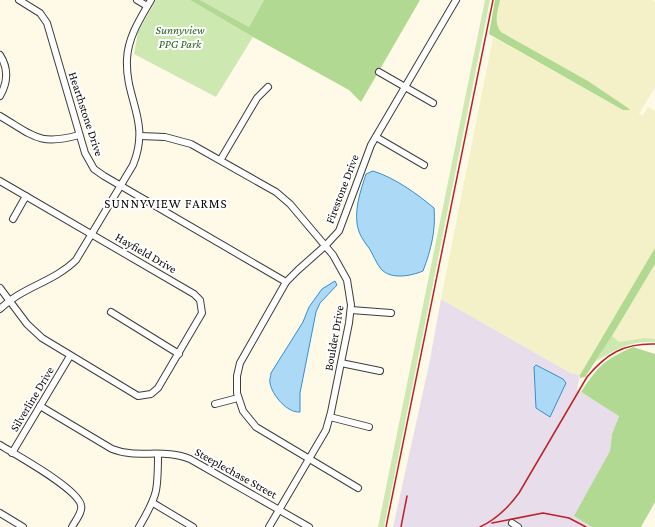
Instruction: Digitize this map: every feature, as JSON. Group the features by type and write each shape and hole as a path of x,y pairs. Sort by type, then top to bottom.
{"street":[{"name":"Hearthstone Drive","path":"19,0 40,13 47,23 86,157 94,169 286,282"},
{"path":"137,0 147,6"},
{"path":"0,309 10,300 57,276 70,266 82,253 136,158 140,136 138,111 128,78 127,59 132,35 151,0"},
{"name":"Firestone Drive","path":"358,488 256,427 246,416 238,398 237,376 240,363 286,282 339,231 368,154 376,137 456,0"},
{"path":"0,55 6,66 7,77 0,96"},
{"path":"379,72 433,103"},
{"path":"221,159 257,98 268,87"},
{"path":"0,116 33,135 45,140 58,140 79,135"},
{"name":"Boulder Drive","path":"140,136 183,141 203,149 282,197 340,265 347,280 351,297 351,310 330,417 326,430 269,527"},
{"path":"376,137 424,165"},
{"name":"Hayfield Drive","path":"0,181 198,296 202,305 202,313 155,392 142,397 134,395 70,356"},
{"path":"13,219 26,196"},
{"path":"0,288 34,331 70,356"},
{"path":"351,310 391,313"},
{"path":"111,312 179,354"},
{"name":"Silverline Drive","path":"12,453 70,356"},
{"path":"341,363 380,371"},
{"path":"214,404 238,398"},
{"name":"Steeplechase Street","path":"40,406 112,449 130,454 174,454 190,459 309,527"},
{"path":"330,417 369,426"},
{"path":"0,445 68,488 81,504 81,511 72,527"},
{"path":"139,527 153,504 158,484 158,454"},
{"path":"153,504 193,527"},
{"path":"0,513 23,527"},
{"path":"512,523 518,527"}],"shaded area":[{"path":"500,0 652,0 655,2 655,87 639,114 643,115 648,107 655,111 655,248 580,375 571,373 441,299 493,37 623,110 629,110 588,81 501,32 497,27 496,20"},
{"path":"655,264 655,339 644,338 619,342 612,336"},
{"path":"441,299 571,373 580,375 577,390 619,415 612,434 610,451 575,516 592,527 393,527 429,365"}],"green space":[{"name":"Sunnyview PPG Park","path":"156,0 190,0 253,37 216,97 134,54 138,32"},
{"path":"190,0 200,0 249,27 264,0 420,0 361,102 349,90"},
{"path":"200,0 264,0 249,27"},
{"path":"485,0 490,0 384,527 378,527"},
{"path":"495,0 500,0 497,13 497,25 501,32 588,81 630,110 623,110 489,34"},
{"path":"655,248 655,264 612,336 585,377 580,378 580,375"},
{"path":"612,336 619,342 644,338 655,339 655,342 631,344 595,362"},
{"path":"633,347 655,354 655,502 641,527 592,527 574,516 610,451 612,434 619,416 581,392 603,364"}],"water":[{"path":"373,171 405,186 434,208 432,240 423,271 401,276 390,275 385,272 379,267 358,230 357,217 360,192 366,174"},
{"path":"335,281 337,285 320,303 316,312 300,393 300,412 295,412 290,410 277,398 271,388 271,373 303,322 309,307 322,289"},
{"path":"536,365 563,379 566,383 550,417 536,408 534,367"}],"railway":[{"path":"386,527 493,0"},
{"path":"480,527 502,513 519,493 587,377 594,369 609,356 625,348 644,344 655,344"},
{"path":"401,527 407,496"},
{"path":"492,523 543,513 569,518 586,527"}],"district":[{"name":"SUNNYVIEW FARMS","path":"166,203"}]}
